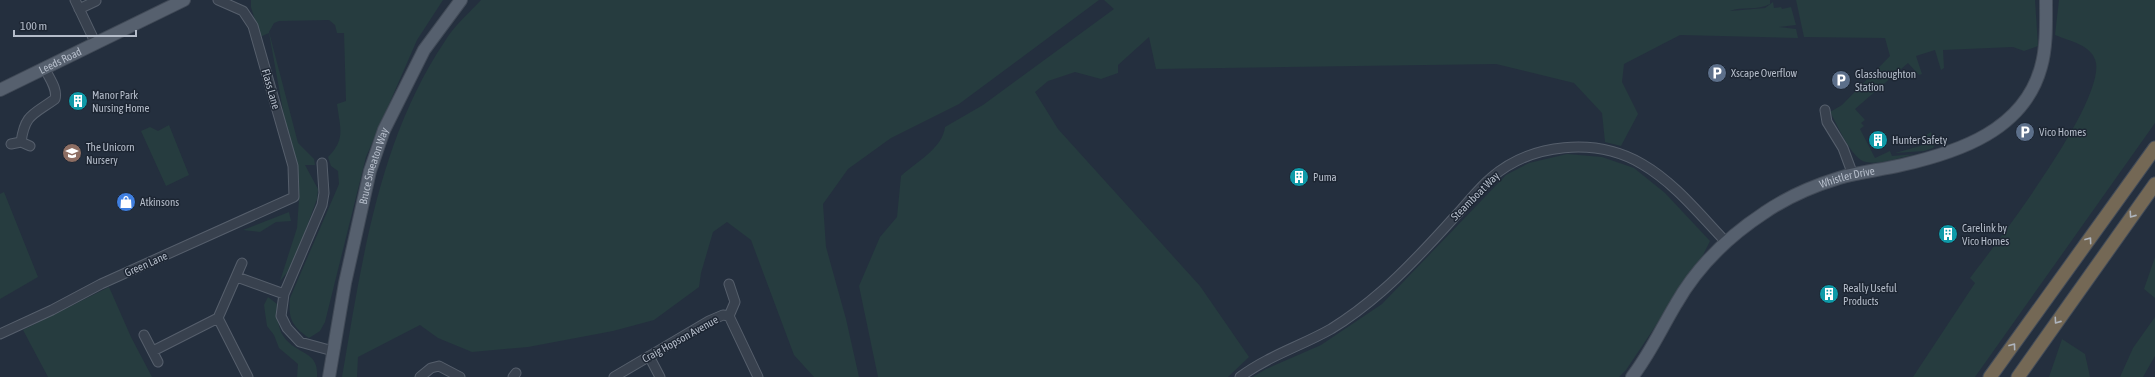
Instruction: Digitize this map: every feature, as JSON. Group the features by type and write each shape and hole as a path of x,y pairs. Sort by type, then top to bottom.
{"highway":[{"path":"1990,377 2155,148"},
{"path":"2018,377 2155,184"}],"main road":[{"name":"Leeds Road","path":"0,90 184,0"},
{"name":"Bruce Smeaton Way","path":"329,377 345,282 358,223 370,171 384,130 424,50 457,4"},
{"name":"Whistler Drive","path":"1632,377 1654,344 1676,304 1691,281 1726,242 1766,211 1821,184 1853,175 1901,166 1943,154 1979,139 2009,119 2022,106 2030,93 2041,67 2044,48 2046,4"}],"street":[{"path":"75,0 96,44"},
{"name":"Flass Lane","path":"218,0 243,10 254,26 293,166 294,197"},
{"path":"79,9 96,1"},
{"path":"20,142 23,126 27,119 55,100 56,95 54,87 45,69"},
{"path":"1825,110 1827,122 1843,148 1853,175"},
{"path":"11,144 20,142 30,146"},
{"name":"Steamboat Way","path":"1240,377 1262,362 1331,329 1363,308 1412,262 1491,177 1519,160 1534,154 1555,149 1590,148 1622,155 1642,164 1680,194 1726,242"},
{"path":"322,163 324,193 322,205 284,294 281,316 292,335 300,342 333,351"},
{"name":"Green Lane","path":"0,334 52,310 101,284 294,197"},
{"path":"153,351 218,318 242,263"},
{"path":"237,277 284,294"},
{"path":"729,284 734,302 729,316"},
{"name":"Craig Hopson Avenue","path":"614,377 709,321 722,315 729,316 756,376"},
{"path":"218,318 248,377"},
{"path":"144,335 158,362"},
{"path":"649,356 660,377"},
{"path":"420,377 431,368 439,366 460,377"}],"green space":[{"path":"251,0 443,0 417,40 366,157 325,322 320,331 309,338 295,326 292,321 290,298 339,184 338,171 331,166 328,157 334,151 340,139 337,104 346,101 344,33 337,33 335,25 329,20 279,21 274,23 269,32 298,143 314,159 315,165 305,165 318,189 317,199 292,267 280,281 297,228 299,199 269,33 260,37 251,7"},
{"path":"481,0 1099,0 959,104 891,138 848,169 823,204 826,247 846,319 859,377 814,377 794,355 751,240 727,222 713,232 701,273 699,287 654,320 613,331 528,347 472,352 438,338 420,325 358,357 357,377 342,377 357,290 376,203 388,161 403,120 422,79 445,41 457,25"},
{"path":"1104,0 1770,0 1770,4 1765,6 1730,11 1765,8 1773,2 1774,8 1781,7 1782,9 1791,7 1796,25 1779,27 1796,29 1798,38 1680,35 1624,64 1622,82 1638,114 1621,146 1605,142 1602,113 1574,83 1496,64 1156,69 1149,37 1118,65 1118,73 1101,79 1075,72 1048,81 1035,92 1058,129 1200,286 1249,357 1228,377 878,377 859,286 880,237 897,217 901,176 934,148 943,135 945,127 983,105 1114,9"},
{"path":"1796,0 2035,0 2038,46 2024,51 2013,47 1943,50 1944,68 1941,70 1935,50 1916,56 1922,74 1919,75 1908,63 1855,109 1865,120 1861,123 1864,126 1860,129 1875,158 1890,151 1892,156 1916,154 1884,162 1866,162 1855,155 1830,112 1842,105 1890,56 1885,38 1804,37"},
{"path":"2059,0 2155,0 2155,123 1975,377 1913,377 1975,283 1970,278 2024,205 2067,140 2094,83 2096,63 2090,52 2080,44 2055,35"},
{"path":"169,125 189,175 166,186 141,131 150,127 158,131"},
{"path":"1931,132 1935,144 1933,148 1924,151 1895,153 1920,146 1925,143 1926,135"},
{"path":"1567,154 1602,157 1634,168 1665,193 1710,241 1703,255 1626,370 1619,377 1253,377 1266,369 1321,345 1382,304 1506,175 1529,163"},
{"path":"4,192 38,277 0,299 0,194"},
{"path":"289,212 291,221 276,222 260,232 243,230"},
{"path":"2155,257 2155,298 2144,289"},
{"path":"109,287 131,337 152,377 48,377 23,330"},
{"path":"268,297 277,304 278,321 280,330 284,337 295,347 311,357 317,368 317,377 297,377 298,364 279,348 274,335 267,326 264,305"},
{"path":"2155,317 2155,356 2143,377 2120,377 2133,348"},
{"path":"2062,339 2085,354 2090,377 2049,377"}],"place":[{"name":"Xscape Overflow","path":"1717,73"},
{"name":"Glasshoughton Station","path":"1841,80"},
{"name":"Manor Park Nursing Home","path":"78,101"},
{"name":"Vico Homes","path":"2025,132"},
{"name":"Hunter Safety","path":"1878,140"},
{"name":"The Unicorn Nursery","path":"72,153"},
{"name":"Puma","path":"1299,177"},
{"name":"Atkinsons","path":"126,202"},
{"name":"Carelink by Vico Homes","path":"1948,234"},
{"name":"Really Useful Products","path":"1829,294"}]}
